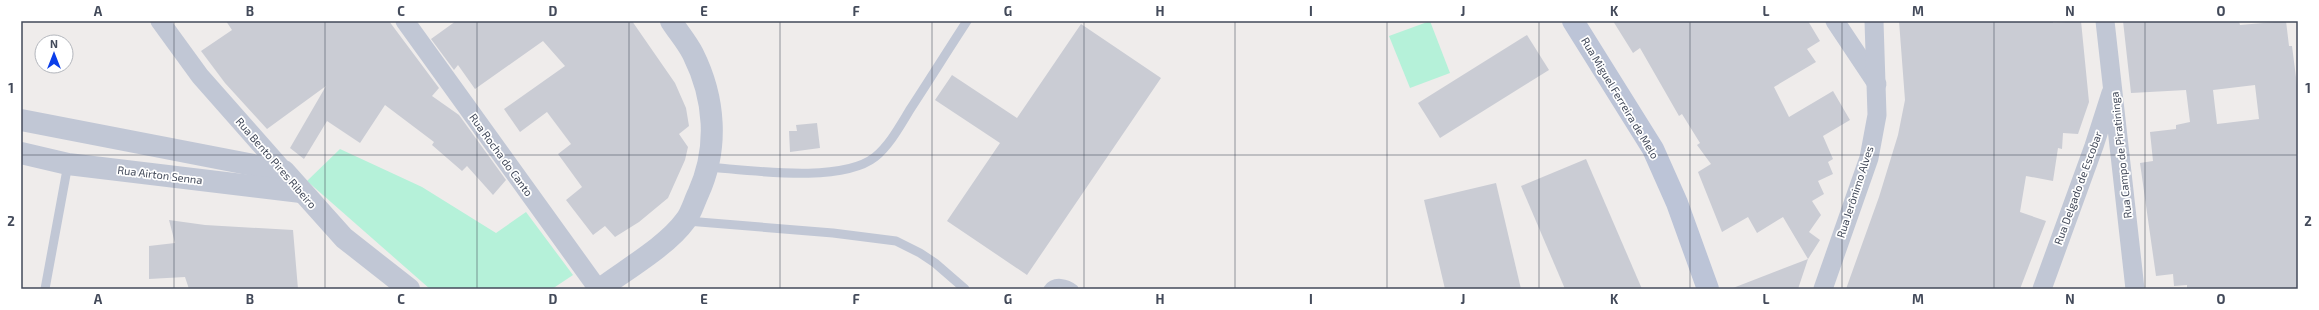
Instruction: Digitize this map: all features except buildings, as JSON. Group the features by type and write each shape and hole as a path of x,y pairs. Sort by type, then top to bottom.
{"main road":[{"name":"Rua Miguel Ferreira de Melo","path":"1573,21 1653,149 1677,203 1708,289"}],"street":[{"name":"Rua Bento Pires Ribeiro","path":"160,21 200,76 301,192 344,238 409,289"},
{"name":"Rua Rocha do Canto","path":"405,21 599,289"},
{"path":"599,289 668,239 686,221 702,186 712,156 713,126 707,88 692,53 671,21"},
{"path":"1835,21 1877,84"},
{"name":"Rua Jerônimo Alves","path":"1823,289 1869,158 1877,114 1874,21"},
{"name":"Rua Campo de Piratininga","path":"2105,21 2135,289"},
{"name":"Rua Delgado de Escobar","path":"2042,289 2094,146 2113,86"},
{"path":"21,120 284,171"},
{"name":"Rua Airton Senna","path":"21,153 68,164 301,192"}],"lane":[{"path":"708,167 792,174 854,167 875,157 896,132 967,21"},
{"path":"45,289 68,164"},
{"path":"686,221 833,233 896,241 936,263 965,289"},
{"path":"1048,289 1051,285 1064,283 1074,289"}],"green space":[{"path":"1430,21 1450,73 1410,88 1389,36"},
{"path":"340,149 422,187 496,233 526,212 573,275 552,289 430,289 307,181"}]}
